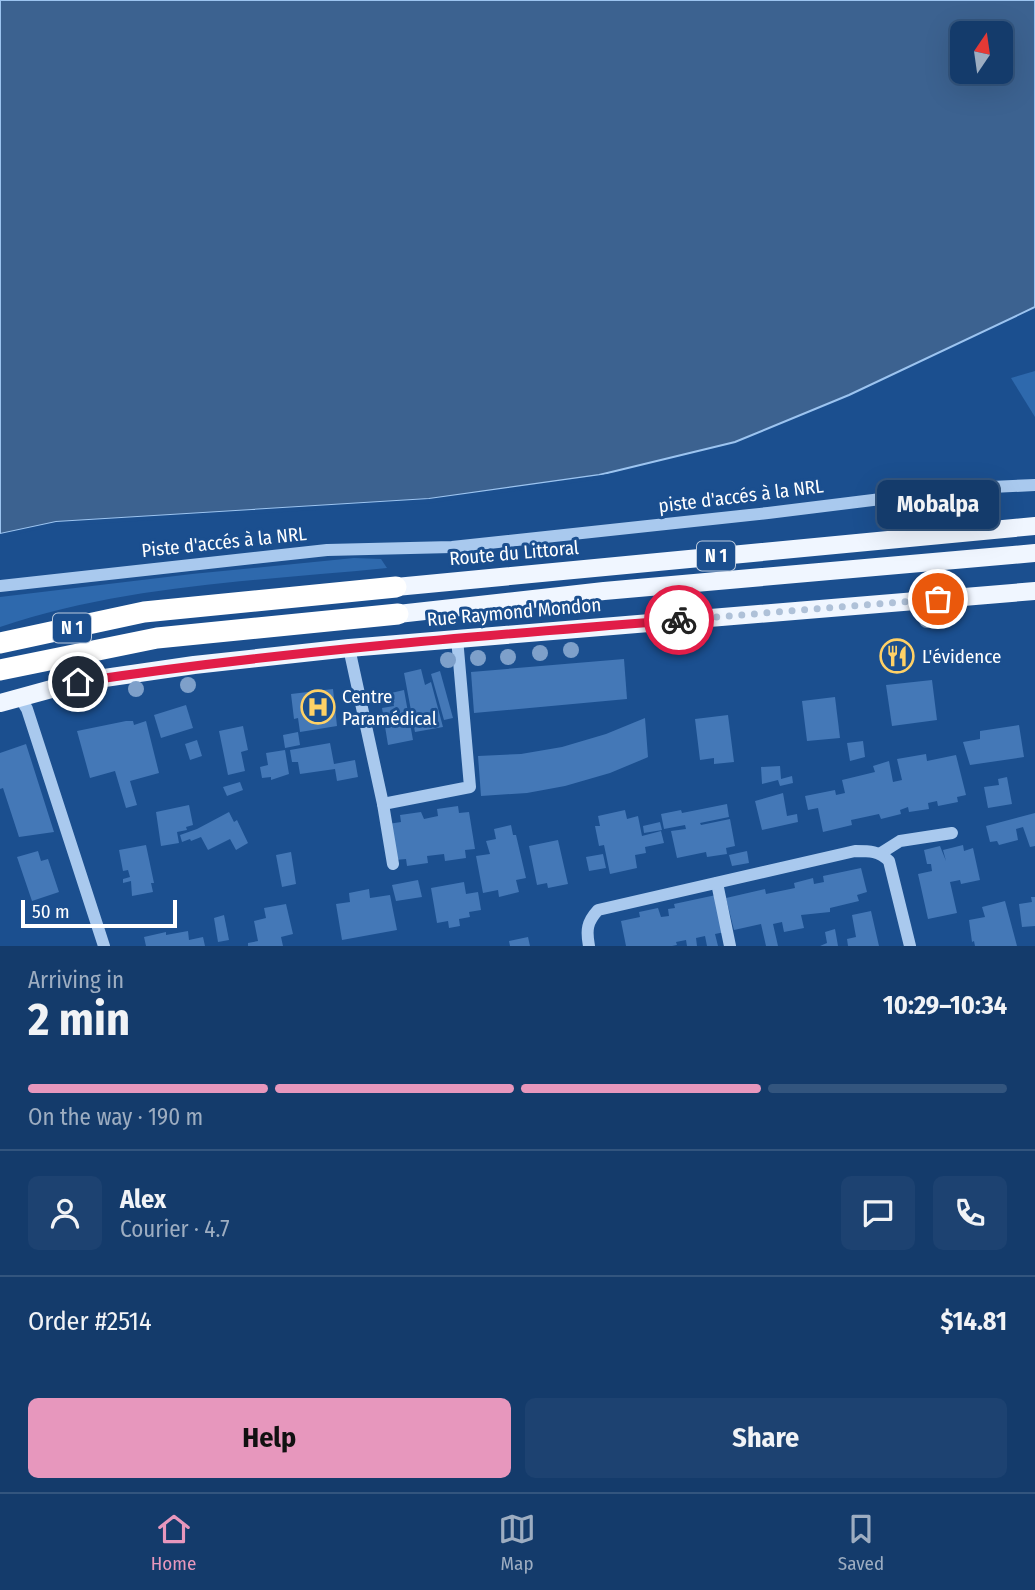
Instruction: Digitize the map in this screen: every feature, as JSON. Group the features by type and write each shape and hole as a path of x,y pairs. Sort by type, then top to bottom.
{"highway":[{"name":"Route du Littoral","path":"0,643 144,612 396,587"},
{"name":"N 1","path":"0,670 157,638 398,614"}],"main road":[{"name":"Route du Littoral","path":"396,587 1035,526"},
{"name":"N 1","path":"398,614 604,591 1035,552"},
{"name":"Rue Raymond Mondon","path":"0,703 78,682 349,648 1035,591"}],"street":[{"name":"piste d'accés à la NRL","path":"452,547 970,488 1035,485"},
{"name":"Piste d'accés à la NRL","path":"0,586 327,550 452,547"},
{"path":"383,804 470,787 457,638"},
{"path":"349,648 383,804 393,864"},
{"path":"19,696 27,709 104,946"},
{"path":"589,946 586,931 590,918 598,910 855,851 881,853 900,841 952,833"},
{"path":"881,853 889,861 893,872 910,946"},
{"path":"717,883 730,946"}],"shaded area":[{"path":"0,0 1035,0 1035,307 849,395 735,442 599,475 429,499 56,522 0,534"},
{"path":"1035,371 1035,417 1011,378"},
{"path":"354,558 381,559 387,568 143,593 47,613 0,627 0,597"}],"pier":[{"path":"630,471 600,479 430,503 56,526 0,537 0,534 56,522 429,499"}],"building":[{"path":"624,659 627,699 474,713 471,672"},
{"path":"421,669 425,685 431,682 443,727 415,732 404,673"},
{"path":"440,671 453,718 444,720 431,674"},
{"path":"932,680 937,720 892,726 886,685"},
{"path":"333,689 337,726 300,732 298,718 294,719 291,694"},
{"path":"404,690 413,740 388,745 382,708 394,706 391,693"},
{"path":"835,697 840,738 807,741 802,701"},
{"path":"186,705 193,728 161,738 154,715"},
{"path":"728,715 734,762 714,764 714,758 700,760 695,719"},
{"path":"645,718 646,758 610,773 565,786 527,793 481,796 478,756 521,754 562,747 606,734"},
{"path":"133,721 134,725 146,721 159,773 130,781 137,805 126,808 115,771 90,778 77,731"},
{"path":"1019,725 1024,757 970,765 963,742 980,739 980,731"},
{"path":"243,726 248,750 241,752 245,771 228,775 219,731"},
{"path":"298,732 300,745 285,748 283,735"},
{"path":"197,740 202,756 190,760 185,744"},
{"path":"863,741 865,757 850,761 847,743"},
{"path":"330,743 334,764 355,760 358,777 337,781 335,769 300,774 298,762 292,762 290,750"},
{"path":"26,744 54,832 19,837 3,788 0,789 0,753"},
{"path":"285,750 289,774 271,780 271,777 262,778 260,767 268,765 266,753"},
{"path":"926,754 927,761 956,755 966,795 957,797 958,802 938,806 937,801 928,803 929,809 909,812 908,807 900,810 901,814 881,819 879,814 851,820 852,825 823,832 818,808 808,810 805,796 835,790 836,795 845,793 842,780 875,772 873,766 889,761 893,782 902,780 897,759"},
{"path":"780,766 781,779 792,776 793,783 780,786 778,780 762,784 761,767"},
{"path":"1007,777 1012,804 988,808 984,787 999,785 998,779"},
{"path":"240,782 243,790 227,796 223,787"},
{"path":"783,793 787,816 797,814 798,822 762,830 755,801"},
{"path":"727,804 729,817 700,823 701,825 730,819 735,846 726,848 727,854 707,857 706,852 677,858 671,831 686,829 685,825 664,829 661,814 681,810 682,813"},
{"path":"189,805 193,825 186,827 187,830 177,832 179,843 161,846 156,812"},
{"path":"458,806 459,813 469,812 475,849 465,850 466,858 445,861 444,854 427,856 428,863 407,866 406,859 395,860 388,824 401,822 400,815 421,812 424,819 438,816 437,809"},
{"path":"625,810 627,819 638,816 642,836 661,831 664,843 645,847 646,853 635,855 637,868 610,874 604,845 599,846 595,826 600,826 598,816"},
{"path":"229,812 234,822 237,820 248,843 236,850 230,839 208,850 201,837 182,842 180,835"},
{"path":"1035,813 1035,846 1030,847 1023,827 1016,829 1018,840 999,845 997,841 990,842 986,826"},
{"path":"660,822 662,830 644,833 643,826"},
{"path":"511,825 526,878 516,880 519,892 499,897 498,890 483,893 476,856 490,854 486,841 496,839 494,829"},
{"path":"558,840 568,884 548,888 547,883 537,885 529,846"},
{"path":"146,845 154,883 151,883 153,892 132,896 131,881 123,883 123,879 130,877 128,870 123,871 119,850"},
{"path":"963,845 964,851 973,848 980,880 961,884 960,880 950,882 957,913 928,919 918,874 932,871 931,864 927,864 924,850 940,846 946,861 943,850"},
{"path":"38,851 41,861 48,859 59,892 32,901 17,857"},
{"path":"747,851 749,863 732,866 729,855"},
{"path":"291,852 296,884 282,887 276,855"},
{"path":"603,854 606,868 589,871 586,857"},
{"path":"861,868 867,892 857,895 859,901 830,908 830,912 801,915 804,928 784,932 782,922 773,924 778,946 766,946 761,924 734,930 726,898 765,889 766,894 795,888 794,883 813,878 814,884 824,882 823,876"},
{"path":"418,880 422,897 396,901 392,885"},
{"path":"464,882 466,894 478,892 481,910 469,912 470,917 459,919 460,926 449,928 448,921 437,923 431,888"},
{"path":"369,889 370,898 390,895 397,930 342,940 336,904 350,902 349,893"},
{"path":"716,895 725,932 715,934 718,946 707,946 705,936 696,938 697,946 687,946 686,940 676,942 677,945 672,946 626,946 621,921 640,917 639,912 658,908 661,917 669,916 668,909 675,908 674,904"},
{"path":"1031,897 1035,897 1035,926 1022,927 1019,904 1032,902"},
{"path":"1005,901 1017,946 975,946 969,920 985,917 982,907"},
{"path":"286,904 293,934 281,937 283,946 248,946 248,943 258,941 254,921 266,918 264,908"},
{"path":"871,911 879,946 848,946 847,939 856,937 852,915"},
{"path":"224,915 229,940 218,942 214,918"},
{"path":"835,929 838,946 820,946 827,943 825,932"},
{"path":"188,931 189,940 203,937 205,946 146,946 144,937"},
{"path":"528,937 530,946 510,946 509,941"}],"way so far":[{"path":"679,620 938,599"}],"place":[{"name":"Mobalpa","path":"938,599"},
{"name":"L'évidence","path":"897,656"},
{"name":"Centre Paramédical","path":"318,707"}],"route":[{"path":"78,682 194,665 349,648 679,620"}]}
